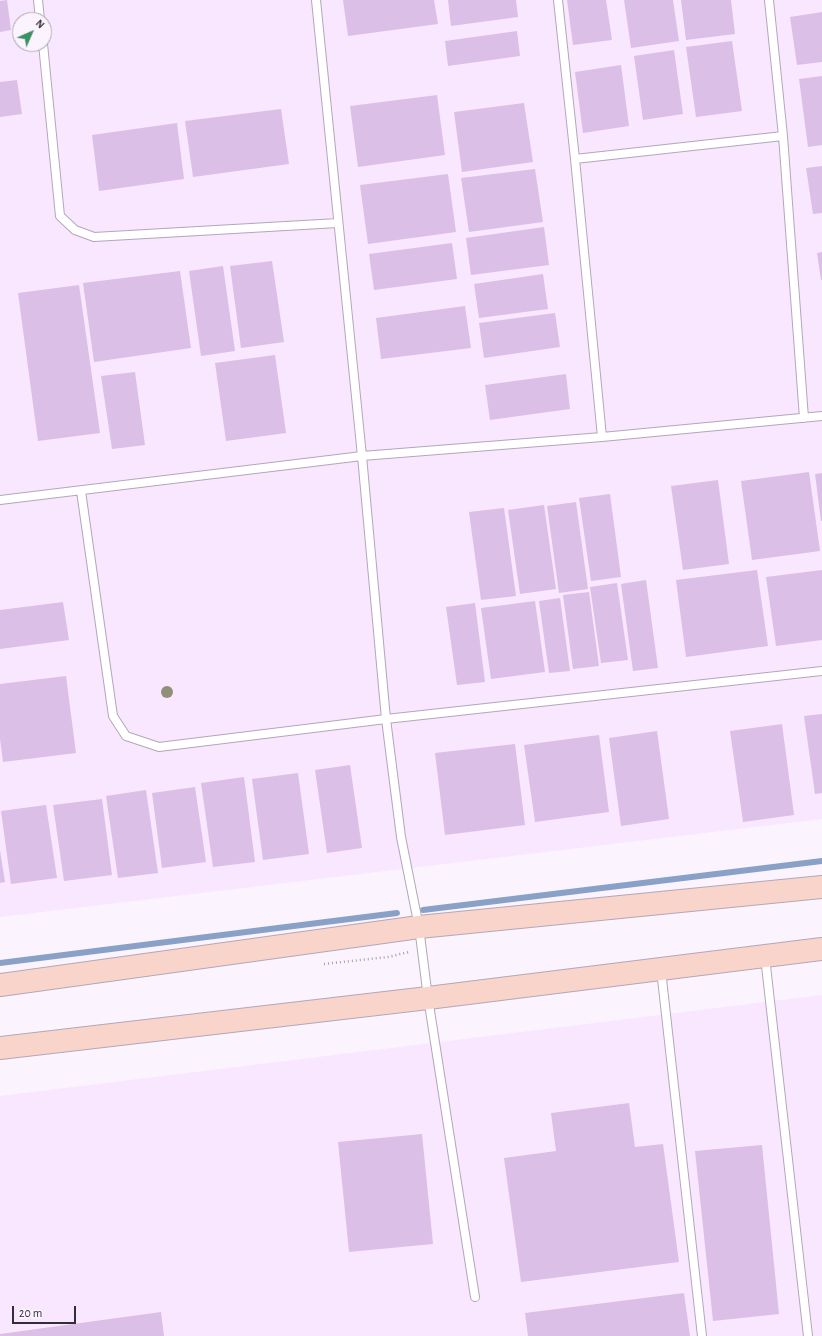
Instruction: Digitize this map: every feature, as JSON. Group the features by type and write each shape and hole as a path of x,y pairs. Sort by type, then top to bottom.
{"street":[{"path":"0,985 419,928 822,888"},
{"path":"0,1048 428,998 822,949"}],"lane":[{"path":"38,0 39,12"},
{"path":"316,0 362,456 386,719 401,837 419,928 428,998 475,1297"},
{"path":"558,0 602,437"},
{"path":"768,0 782,136 804,418"},
{"path":"44,52 60,216 75,230 94,237 338,223"},
{"path":"575,159 782,136"},
{"path":"0,500 362,456 602,437 822,416"},
{"path":"81,491 113,716 126,736 159,747 386,719 822,671"},
{"path":"765,956 808,1336"},
{"path":"661,969 702,1336"}],"shaded area":[{"path":"0,0 822,0 822,819 0,917"},
{"path":"822,995 822,1336 0,1336 0,1096"}],"building":[{"path":"7,0 11,30 0,32 0,1"},
{"path":"343,0 434,0 438,24 348,36"},
{"path":"448,0 516,0 518,17 451,26"},
{"path":"567,0 606,0 612,40 573,45"},
{"path":"624,0 673,0 679,41 631,48"},
{"path":"681,0 731,0 735,34 686,40"},
{"path":"822,12 822,62 797,65 790,17"},
{"path":"517,31 520,56 448,66 445,41"},
{"path":"732,41 742,111 696,117 686,47"},
{"path":"674,50 683,114 643,120 634,56"},
{"path":"621,65 629,126 583,133 575,72"},
{"path":"822,76 822,145 808,147 799,79"},
{"path":"17,80 22,114 0,117 0,82"},
{"path":"437,95 445,155 358,167 350,106"},
{"path":"524,103 533,162 462,172 454,112"},
{"path":"281,109 289,164 193,177 185,121"},
{"path":"177,123 184,179 99,191 92,135"},
{"path":"822,166 822,213 813,214 806,168"},
{"path":"535,169 543,222 469,232 461,178"},
{"path":"448,174 456,232 368,244 360,185"},
{"path":"544,227 549,265 471,275 466,238"},
{"path":"452,243 457,279 374,290 369,254"},
{"path":"822,252 822,280 821,280 817,253"},
{"path":"272,261 284,342 241,348 230,266"},
{"path":"223,266 235,351 201,356 189,271"},
{"path":"180,271 191,348 94,362 83,283"},
{"path":"543,274 548,309 479,318 474,284"},
{"path":"79,285 100,433 38,441 18,293"},
{"path":"465,306 471,348 381,359 376,318"},
{"path":"555,313 560,347 484,358 479,323"},
{"path":"275,355 286,433 226,441 215,363"},
{"path":"135,372 145,445 112,449 101,376"},
{"path":"566,374 570,409 490,420 485,385"},
{"path":"809,472 820,551 752,560 741,481"},
{"path":"822,473 822,521 821,521 815,474"},
{"path":"718,480 729,564 683,570 671,486"},
{"path":"610,494 621,577 591,581 579,498"},
{"path":"576,502 588,589 559,593 547,506"},
{"path":"544,505 556,589 520,594 508,510"},
{"path":"504,508 516,596 481,600 469,512"},
{"path":"757,570 768,646 686,657 676,580"},
{"path":"822,570 822,640 776,646 766,577"},
{"path":"646,580 658,668 633,671 621,584"},
{"path":"617,583 628,660 601,663 590,587"},
{"path":"589,592 599,666 573,669 563,595"},
{"path":"560,598 570,671 549,673 539,601"},
{"path":"535,601 545,672 491,679 481,608"},
{"path":"63,602 69,640 0,649 0,610"},
{"path":"475,603 485,682 457,685 446,607"},
{"path":"66,676 76,753 3,762 0,739 0,684"},
{"path":"822,714 822,793 815,794 804,716"},
{"path":"782,724 794,815 743,822 730,731"},
{"path":"657,731 669,819 621,826 609,738"},
{"path":"599,735 609,812 535,822 524,745"},
{"path":"515,744 525,825 445,835 435,753"},
{"path":"350,765 362,848 327,853 315,770"},
{"path":"298,773 309,854 263,860 252,779"},
{"path":"244,777 255,862 213,867 201,783"},
{"path":"195,787 206,862 162,868 152,793"},
{"path":"146,790 158,873 118,878 106,796"},
{"path":"102,799 112,875 64,881 53,805"},
{"path":"46,805 57,878 11,884 1,811"},
{"path":"0,850 5,882 0,883"},
{"path":"629,1103 635,1147 663,1144 679,1262 521,1282 504,1158 556,1151 551,1113"},
{"path":"422,1134 433,1244 349,1252 338,1142"},
{"path":"762,1145 779,1314 713,1321 695,1151"},
{"path":"684,1293 690,1336 528,1336 525,1313"},
{"path":"161,1312 164,1336 0,1336 0,1334"}],"waterway":[{"path":"423,910 822,861"},
{"path":"0,963 397,913"}]}
